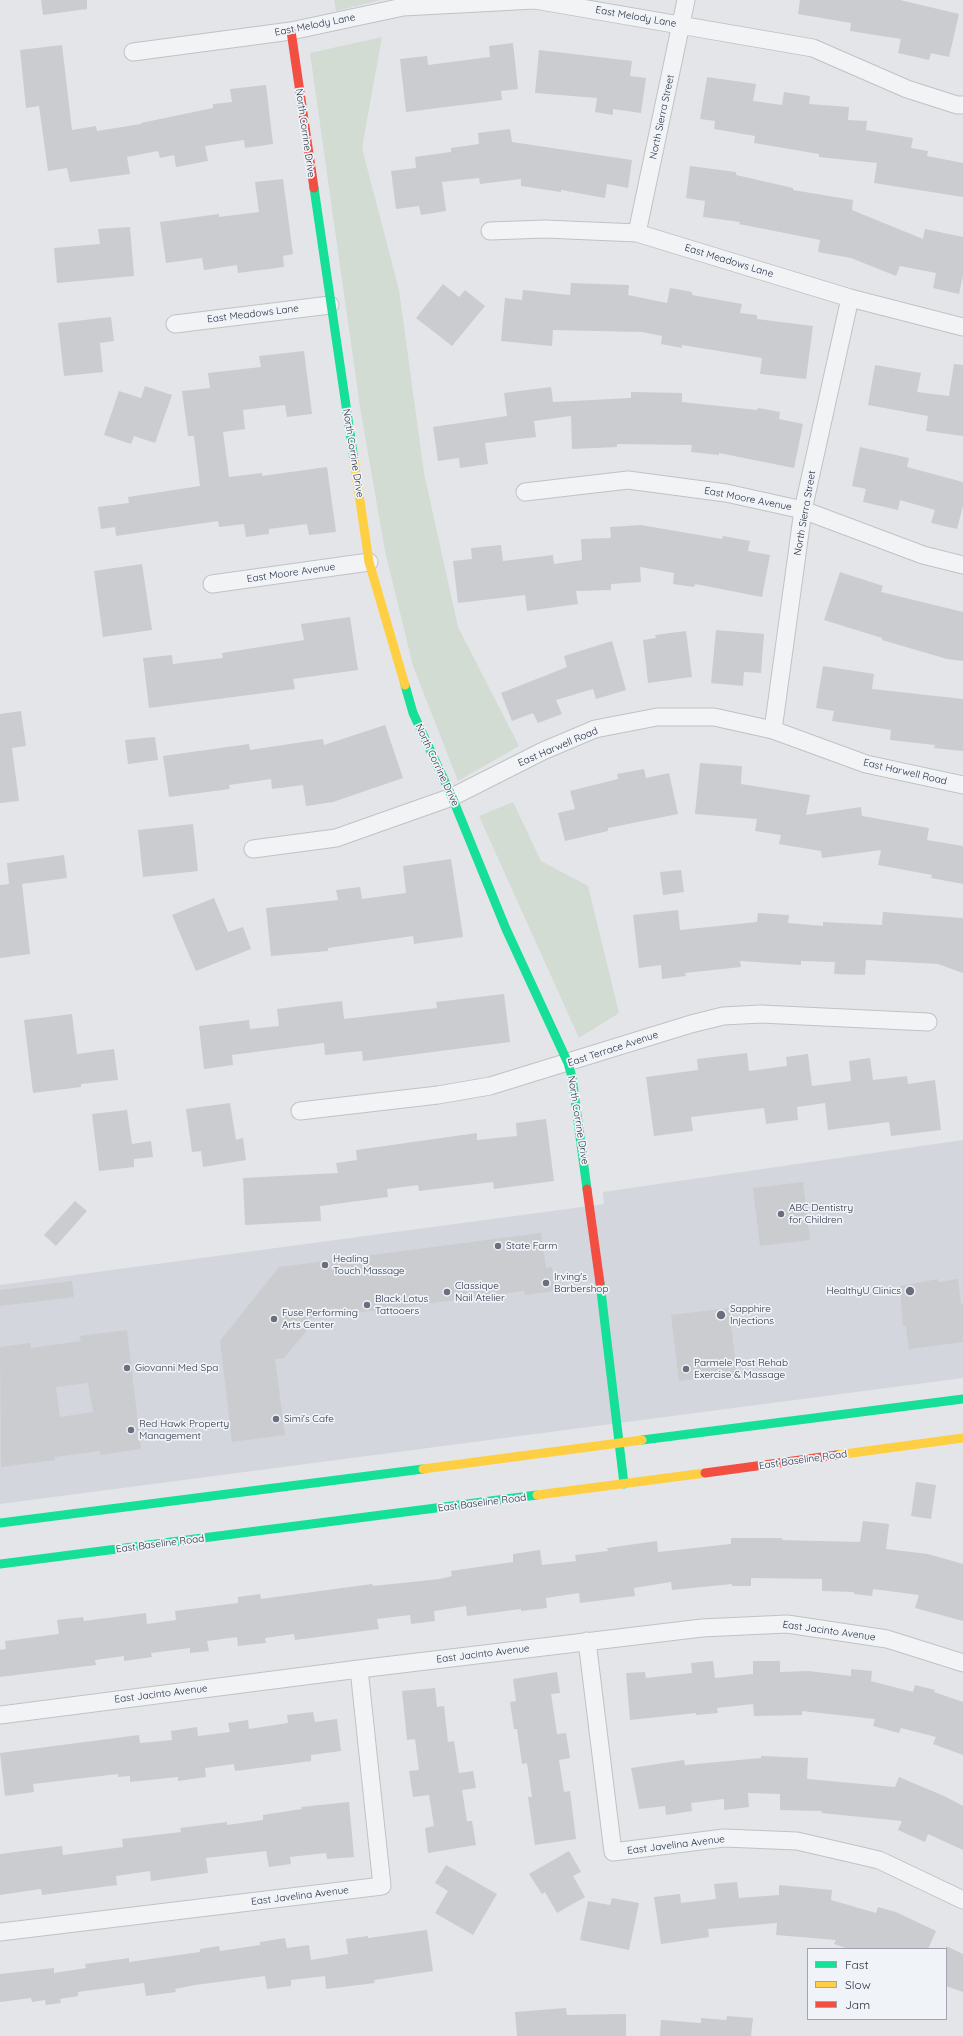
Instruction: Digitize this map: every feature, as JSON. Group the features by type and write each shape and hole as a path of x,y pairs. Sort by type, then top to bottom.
{"main road":[{"name":"North Corrine Drive","path":"291,31 330,305 370,562 413,713 452,797 506,930 568,1063 577,1098 624,1484"},
{"path":"0,1523 963,1399"},
{"name":"East Baseline Road","path":"0,1564 624,1484 963,1438"}],"street":[{"name":"East Melody Lane","path":"132,52 291,31 403,4 535,0 812,48 907,89 957,105 963,105"},
{"name":"North Sierra Street","path":"637,233 682,25 686,0"},
{"name":"East Meadows Lane","path":"490,231 545,228 637,233 850,298 963,327"},
{"name":"North Sierra Street","path":"773,730 803,510 850,298"},
{"name":"East Meadows Lane","path":"175,324 330,305"},
{"name":"East Moore Avenue","path":"525,492 628,480 726,493 803,510 923,555 963,565"},
{"name":"East Moore Avenue","path":"212,584 370,562"},
{"name":"East Harwell Road","path":"253,849 336,838 452,797 543,752 595,729 657,717 714,717 773,730 866,764 963,785"},
{"name":"East Terrace Avenue","path":"300,1111 446,1094 490,1086 691,1024 723,1016 761,1014 928,1022"},
{"name":"East Jacinto Avenue","path":"0,1715 359,1668 702,1628 786,1624 887,1639 963,1663"},
{"name":"East Javelina Avenue","path":"587,1641 613,1852 724,1838 797,1841 879,1860 963,1900"},
{"name":"East Javelina Avenue","path":"0,1932 382,1886 359,1668"}],"shaded area":[{"path":"334,0 381,0 336,11"},
{"path":"382,37 362,148 399,290 424,473 458,627 519,746 458,781 413,666 385,551 360,407 310,53"},
{"path":"513,802 541,861 588,886 619,1013 579,1038 479,816"},
{"path":"963,1140 963,1378 0,1504 0,1285 604,1204 603,1192"}],"building":[{"path":"41,0 87,0 87,9 43,15"},
{"path":"800,0 900,0 959,14 949,57 931,53 929,60 898,53 901,39 850,31 851,23 798,14"},
{"path":"513,43 518,89 501,91 502,100 406,112 400,59 427,56 428,65 490,57 489,46"},
{"path":"62,45 72,130 96,126 97,131 141,124 213,108 213,104 232,102 230,89 266,85 273,144 245,148 244,140 205,146 208,161 176,167 174,155 160,158 158,151 127,157 130,174 70,182 67,168 48,171 39,106 26,108 20,50"},
{"path":"539,50 632,61 630,76 646,78 641,113 613,109 613,115 595,112 597,98 535,93"},
{"path":"707,77 756,84 753,101 782,105 784,92 810,96 809,104 849,107 848,120 867,121 866,130 913,138 911,148 928,151 927,156 963,163 963,197 874,183 877,163 819,157 819,154 754,143 755,136 714,129 715,121 700,119"},
{"path":"510,129 512,142 632,160 628,188 607,184 605,198 561,190 561,192 521,186 521,179 480,184 479,178 442,182 446,211 421,215 419,206 396,209 391,171 416,168 415,157 451,152 451,148 479,144 478,133"},
{"path":"690,166 736,172 736,175 793,188 793,190 853,200 852,210 923,239 925,229 963,237 963,276 959,294 933,288 936,273 900,266 896,276 851,258 818,252 820,240 739,224 740,222 703,217 705,201 686,198"},
{"path":"283,179 293,254 283,256 284,267 238,273 237,265 204,270 202,258 166,263 160,222 219,214 219,217 259,212 255,182"},
{"path":"130,227 134,276 57,283 54,248 100,244 98,229"},
{"path":"571,283 629,285 628,295 667,303 670,288 692,292 692,295 742,304 740,313 757,315 757,319 813,326 806,379 760,374 762,358 682,345 682,348 661,344 662,336 642,332 553,330 552,346 501,341 505,298 522,300 523,290 570,295"},
{"path":"443,284 459,297 465,290 485,306 452,346 416,318"},
{"path":"111,317 114,341 100,343 103,372 64,376 58,323"},
{"path":"304,351 312,414 287,417 285,405 243,410 245,429 223,432 229,477 262,473 262,476 327,467 336,532 309,535 307,524 269,529 269,534 246,537 244,524 219,527 218,521 116,536 115,527 101,529 98,507 129,503 128,497 200,486 194,436 188,436 182,391 210,388 208,373 261,367 259,356"},
{"path":"954,364 963,365 963,436 926,431 928,416 868,405 875,365 921,373 917,392 949,396"},
{"path":"145,386 172,395 155,443 134,436 131,444 104,435 119,391 141,398"},
{"path":"551,387 553,402 631,398 631,392 682,393 682,402 757,410 758,408 780,412 779,419 803,424 794,468 719,453 719,455 691,452 692,445 617,444 617,447 572,449 571,416 534,421 536,437 485,443 488,464 460,468 459,458 438,461 433,427 507,416 504,393"},
{"path":"860,447 909,458 907,467 963,482 963,506 957,529 931,523 935,510 900,500 898,510 863,502 866,489 852,486"},
{"path":"641,525 722,539 723,536 750,541 748,551 770,555 762,597 695,584 694,587 673,584 674,573 640,567 641,582 611,584 611,590 576,591 578,604 527,611 525,595 458,603 453,561 472,559 471,548 501,545 503,561 553,555 554,564 582,560 581,539 611,538 610,527"},
{"path":"142,564 152,630 103,637 94,571"},
{"path":"840,572 883,586 881,592 963,612 963,661 947,659 882,640 882,638 824,620"},
{"path":"350,617 358,670 293,679 295,689 149,708 143,658 172,655 173,664 223,658 222,653 304,640 301,624"},
{"path":"716,630 764,634 761,673 744,672 743,686 711,683"},
{"path":"686,631 692,677 648,683 643,640 656,638 655,635"},
{"path":"612,641 626,690 596,699 593,689 556,700 562,714 538,723 533,713 512,721 501,693 567,667 564,656"},
{"path":"823,666 874,674 872,689 963,699 963,751 934,748 935,745 890,740 891,730 832,721 834,711 816,708"},
{"path":"21,711 26,746 12,748 19,801 0,803 0,714"},
{"path":"385,725 403,778 333,802 306,806 303,785 272,789 271,779 229,785 230,789 169,797 163,756 249,744 250,750 323,739 324,745"},
{"path":"155,737 158,760 128,764 125,740"},
{"path":"700,763 742,766 741,784 810,795 806,815 861,807 862,816 929,828 927,840 963,846 963,884 931,878 932,875 878,865 881,850 822,858 821,851 779,844 781,835 755,831 757,819 695,814"},
{"path":"644,769 646,778 669,773 678,814 608,828 608,831 565,841 558,813 575,809 570,791 618,779 617,774"},
{"path":"193,824 198,871 143,877 138,830"},
{"path":"64,855 67,878 22,884 30,954 0,958 0,885 9,884 7,863"},
{"path":"451,859 463,937 414,944 413,936 328,948 328,951 271,956 266,908 338,900 336,890 360,887 362,899 406,893 403,866"},
{"path":"681,870 684,892 663,895 660,872"},
{"path":"214,898 228,932 243,927 251,949 196,971 172,915"},
{"path":"678,910 680,930 757,922 758,913 789,915 788,923 823,926 823,922 882,925 883,912 963,918 963,973 938,964 866,960 865,975 834,974 835,962 801,961 801,965 740,961 741,967 685,973 686,976 662,979 661,965 639,968 633,915"},
{"path":"504,994 510,1042 363,1061 362,1051 325,1055 324,1043 232,1055 233,1065 204,1069 199,1026 249,1020 250,1029 279,1026 277,1009 342,1001 344,1019 437,1008 436,1002"},
{"path":"72,1014 77,1054 114,1049 118,1080 81,1084 81,1087 33,1093 24,1020"},
{"path":"747,1053 749,1071 787,1066 786,1057 808,1054 812,1086 851,1081 849,1061 870,1058 873,1080 907,1076 908,1084 935,1080 941,1130 891,1136 889,1122 828,1130 825,1103 797,1107 798,1120 766,1124 764,1108 691,1117 693,1131 654,1136 646,1077 698,1070 697,1059"},
{"path":"230,1103 236,1140 243,1138 246,1160 203,1167 201,1151 192,1152 186,1109"},
{"path":"127,1110 132,1144 151,1141 153,1157 134,1159 134,1167 99,1171 92,1114"},
{"path":"546,1119 554,1181 494,1189 493,1182 419,1191 418,1185 387,1189 388,1197 320,1206 321,1221 245,1225 243,1178 338,1173 336,1163 357,1160 356,1150 477,1133 477,1140 517,1136 516,1123"},
{"name":"ABC Dentistry for Children","path":"803,1182 810,1240 760,1246 753,1188"},
{"path":"75,1201 87,1211 56,1246 44,1235"},
{"path":"541,1233 546,1268 552,1267 555,1291 525,1295 524,1291 308,1319 309,1328 284,1358 275,1359 285,1435 232,1442 220,1341 279,1267"},
{"path":"938,1279 938,1282 958,1279 961,1304 963,1304 963,1342 909,1349 906,1326 903,1326 900,1286"},
{"path":"72,1281 74,1297 0,1306 0,1290"},
{"path":"729,1308 737,1374 679,1381 671,1315"},
{"path":"127,1330 141,1449 100,1455 100,1451 55,1457 55,1460 1,1467 0,1347 30,1343 31,1348 81,1341 80,1336","holes":["88,1383 93,1412 60,1417 56,1387"]},
{"path":"916,1482 936,1485 931,1519 911,1516"},
{"path":"863,1521 889,1524 886,1549 928,1554 963,1564 963,1621 915,1608 919,1595 873,1589 872,1596 854,1594 854,1592 822,1591 822,1579 751,1578 751,1586 732,1586 732,1584 672,1590 671,1582 634,1588 635,1596 580,1603 579,1593 546,1598 547,1608 521,1611 521,1609 467,1616 466,1606 434,1611 435,1621 411,1624 410,1615 377,1619 379,1629 295,1640 294,1634 265,1638 266,1643 238,1646 237,1637 207,1641 209,1651 190,1653 190,1648 151,1653 152,1657 124,1661 124,1656 95,1660 96,1665 0,1677 0,1650 6,1649 5,1641 59,1634 57,1620 83,1617 84,1621 146,1613 147,1624 176,1620 175,1611 238,1603 238,1597 260,1594 261,1599 372,1584 373,1586 440,1579 452,1576 451,1571 513,1562 513,1554 540,1550 542,1565 576,1561 575,1555 608,1551 607,1548 657,1541 658,1552 731,1544 731,1538 782,1538 782,1540 860,1542"},
{"path":"713,1661 715,1678 753,1674 753,1661 780,1661 780,1672 808,1671 851,1676 851,1669 872,1671 871,1681 913,1692 915,1685 935,1690 934,1692 963,1702 963,1755 933,1744 936,1737 901,1728 899,1733 873,1726 875,1719 802,1711 802,1715 754,1716 753,1704 717,1708 718,1713 696,1715 696,1713 630,1720 626,1673 645,1672 646,1678 692,1673 691,1663"},
{"path":"557,1672 560,1693 551,1694 557,1734 566,1733 570,1758 559,1760 564,1792 570,1791 576,1839 535,1845 528,1797 532,1797 527,1763 522,1764 517,1729 514,1729 510,1702 516,1701 513,1679"},
{"path":"435,1688 437,1707 444,1706 448,1742 454,1741 459,1773 473,1771 476,1788 462,1790 467,1821 472,1821 476,1845 428,1853 425,1828 434,1826 429,1795 413,1797 409,1771 419,1770 415,1739 407,1740 402,1691"},
{"path":"313,1712 315,1722 337,1719 341,1751 311,1755 311,1761 235,1771 234,1764 205,1768 206,1777 178,1781 178,1777 130,1782 130,1776 118,1777 118,1774 33,1784 34,1792 5,1796 0,1753 139,1735 140,1743 172,1740 171,1731 197,1727 198,1736 230,1732 228,1723 248,1720 249,1729 288,1723 287,1715"},
{"path":"761,1756 808,1758 807,1779 895,1787 899,1777 944,1796 963,1806 963,1850 928,1834 925,1842 898,1830 902,1821 821,1813 822,1811 780,1810 780,1794 748,1793 749,1807 724,1810 724,1799 691,1803 692,1811 666,1815 665,1806 639,1809 631,1768 684,1760 685,1765 761,1758"},
{"path":"349,1802 354,1857 327,1859 326,1853 290,1857 291,1864 269,1867 266,1851 206,1858 208,1873 151,1881 150,1871 116,1876 117,1885 42,1895 41,1889 0,1895 0,1854 62,1846 63,1855 123,1847 122,1839 181,1832 180,1828 227,1822 227,1825 263,1820 263,1815 302,1809 301,1807"},
{"path":"569,1851 581,1872 573,1876 585,1897 557,1913 545,1892 542,1894 529,1874"},
{"path":"446,1865 497,1894 473,1935 435,1913 448,1891 435,1883"},
{"path":"737,1882 739,1898 779,1895 779,1885 832,1890 831,1900 876,1913 878,1907 896,1912 936,1931 928,1948 846,1948 834,1944 836,1940 776,1935 777,1923 708,1929 709,1937 661,1944 654,1897 680,1894 681,1903 716,1899 714,1884"},
{"path":"612,1898 639,1903 629,1950 580,1940 588,1901 610,1905"},
{"path":"427,1930 433,1971 374,1980 375,1983 326,1989 325,1976 291,1980 291,1986 267,1989 265,1976 195,1985 175,1989 176,1992 146,1996 144,1983 78,1992 78,1996 60,1999 61,2003 46,2005 45,2000 32,2002 31,1998 0,2002 0,1974 54,1968 54,1973 86,1968 85,1964 129,1958 129,1962 200,1952 200,1949 219,1946 220,1951 260,1945 260,1942 285,1938 287,1948 309,1945 311,1960 348,1954 346,1939 368,1936 368,1938"},
{"path":"946,1946 963,1954 963,1992 947,1986"},
{"path":"566,2008 567,2015 626,2014 626,2036 517,2036 515,2012"},
{"path":"727,2016 753,2018 751,2036 660,2036 661,2020 701,2023 701,2018 726,2020"}],"traffic: fast":[{"path":"314,188 354,460"},
{"path":"405,685 413,713 452,797 506,929 568,1063 572,1077 587,1189"},
{"path":"600,1283 624,1484"},
{"path":"642,1440 963,1399"},
{"path":"0,1523 423,1469"},
{"path":"0,1564 537,1495"}],"traffic: slow":[{"path":"354,460 369,562 405,685"},
{"path":"837,1455 963,1438"},
{"path":"423,1469 642,1440"},
{"path":"537,1495 705,1473"}],"traffic: jam":[{"path":"291,31 314,188"},
{"path":"587,1189 600,1283"},
{"path":"705,1473 837,1455"}],"place":[{"name":"ABC Dentistry for Children","path":"781,1214"},
{"name":"State Farm","path":"498,1246"},
{"name":"Healing Touch Massage","path":"325,1265"},
{"name":"Irving's Barbershop","path":"546,1283"},
{"name":"HealthyU Clinics","path":"910,1291"},
{"name":"Classique Nail Atelier","path":"447,1292"},
{"name":"Black Lotus Tattooers","path":"367,1305"},
{"name":"Sapphire Injections","path":"721,1315"},
{"name":"Fuse Performing Arts Center","path":"274,1319"},
{"name":"Giovanni Med Spa","path":"127,1368"},
{"name":"Parmele Post Rehab Exercise & Massage","path":"686,1369"},
{"name":"Simi's Cafe","path":"276,1419"},
{"name":"Red Hawk Property Management","path":"131,1430"}]}
